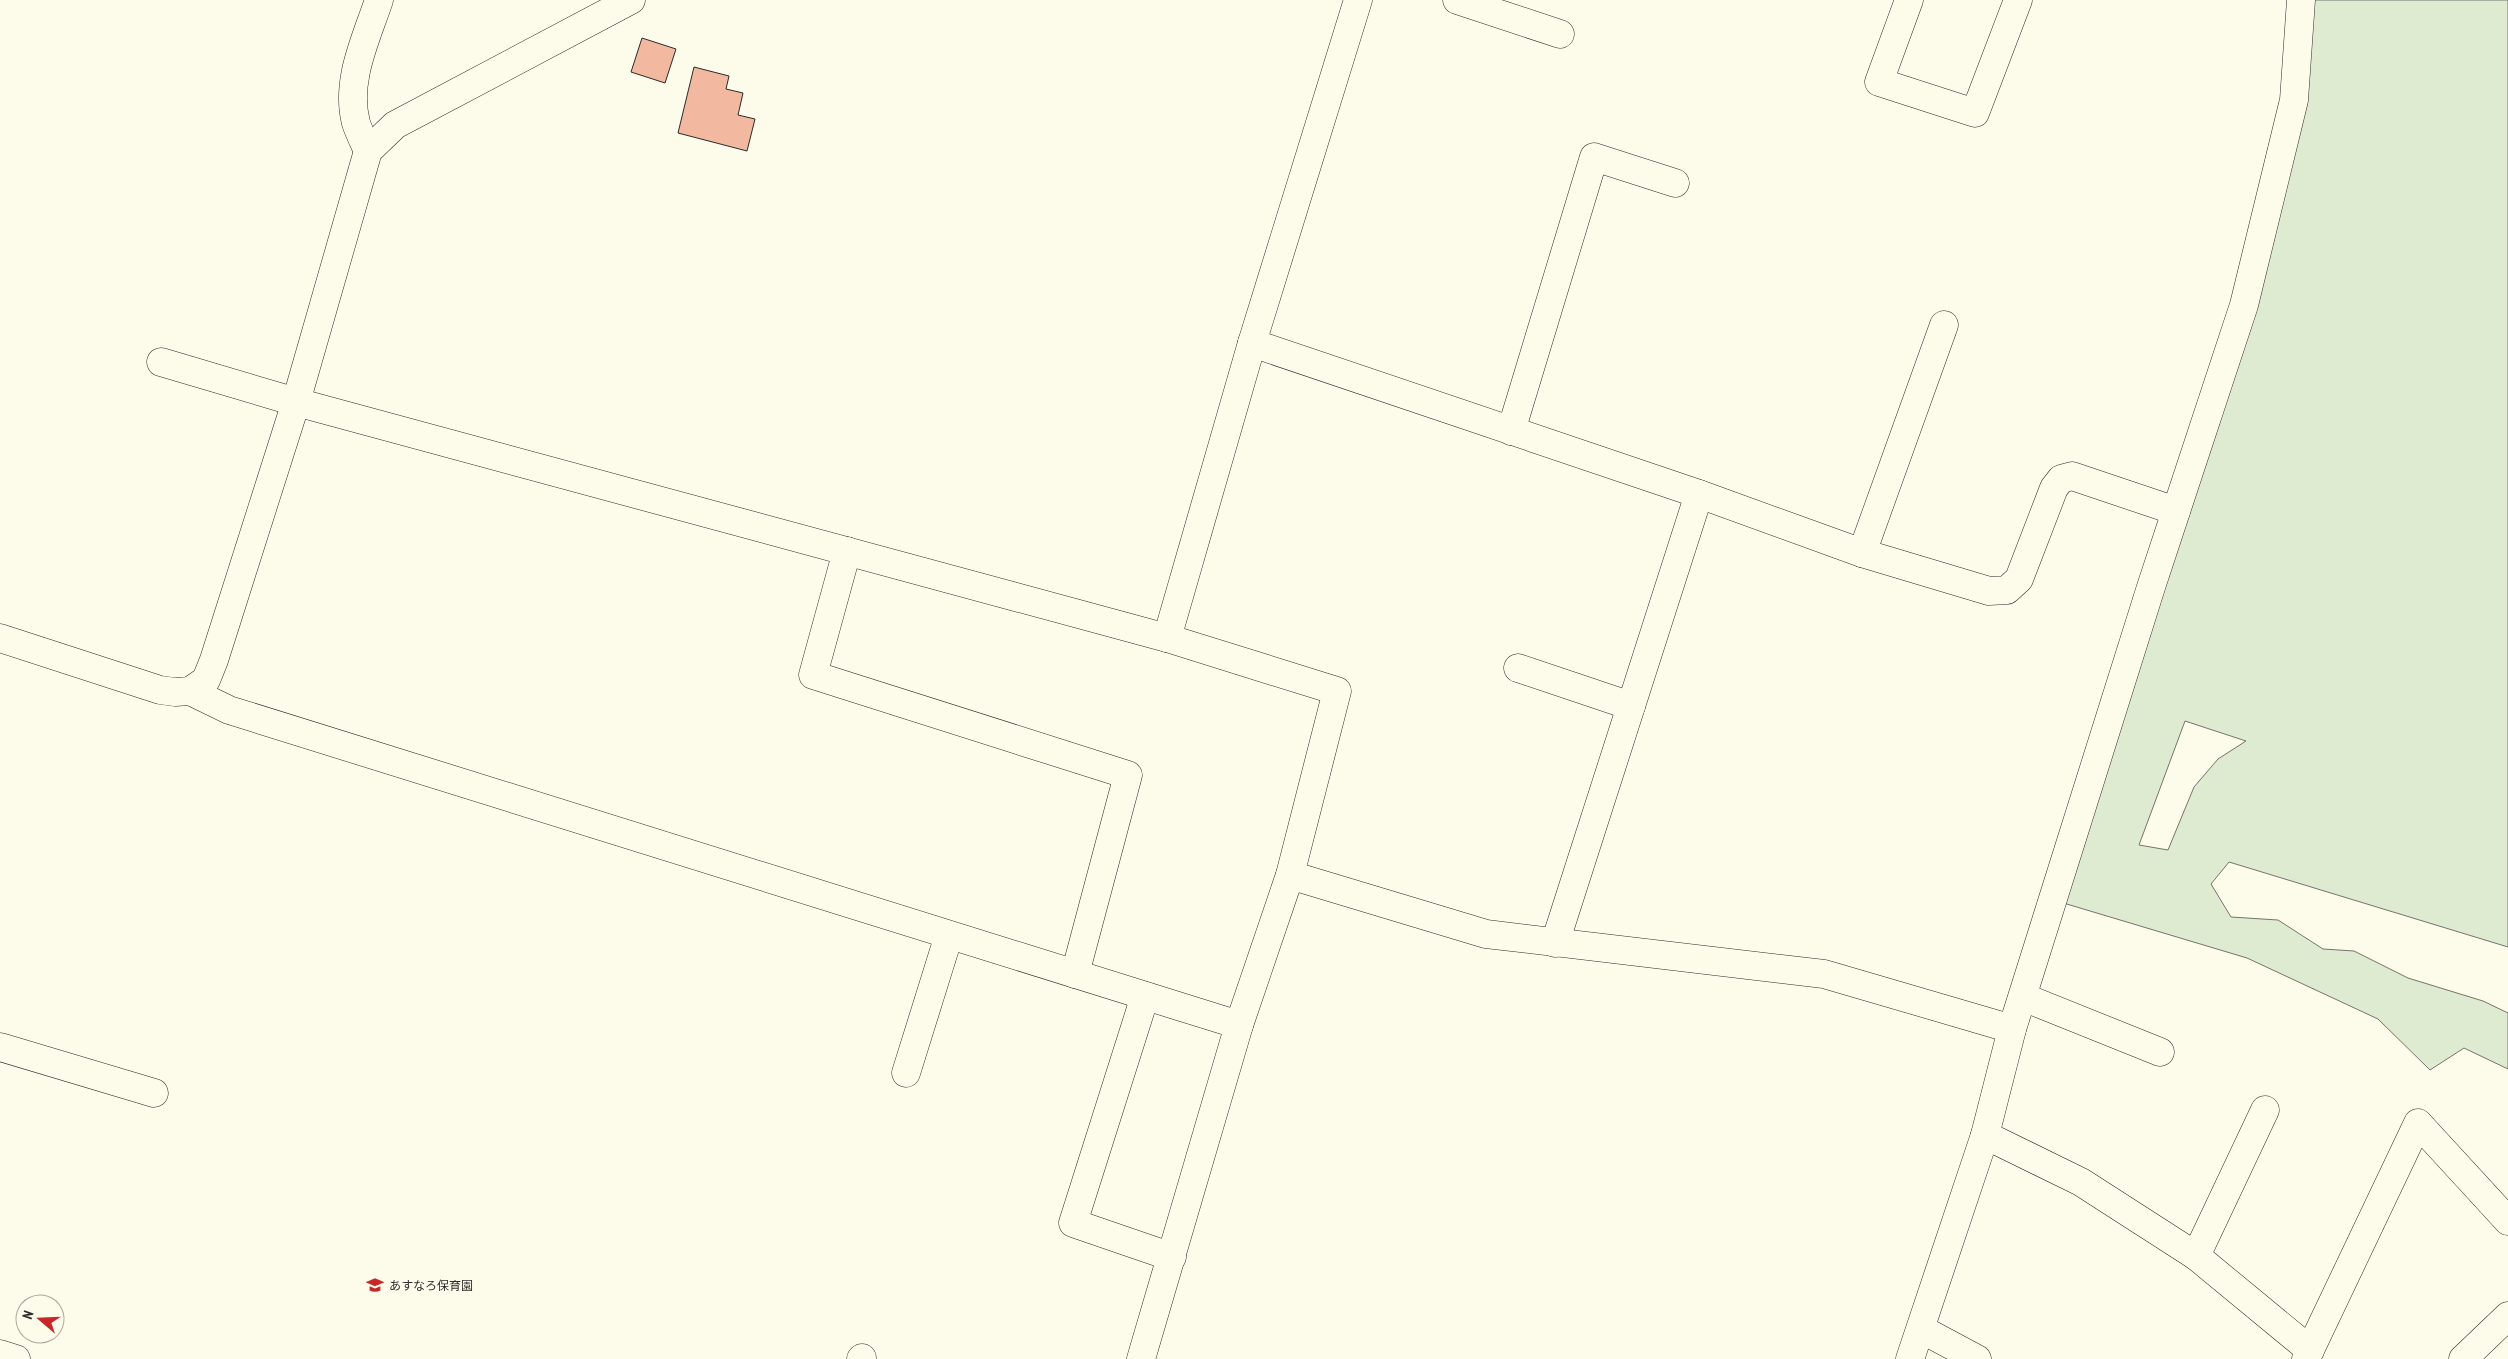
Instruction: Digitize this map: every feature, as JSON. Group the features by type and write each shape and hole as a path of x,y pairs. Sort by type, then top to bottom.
{"street":[{"path":"368,151 356,123 352,94 358,64 379,0"},
{"path":"190,691 206,680 214,660 296,402 368,151 395,125 631,0"},
{"path":"1167,638 1252,343 1358,0"},
{"path":"1457,0 1560,34"},
{"path":"1908,0 1879,82 1975,113 2018,0"},
{"path":"1910,1359 1985,1135 2012,1029 2176,511 2244,305 2294,100 2300,0"},
{"path":"1511,431 1594,157 1675,183"},
{"path":"1862,552 1944,326"},
{"path":"1252,343 1699,494 1862,552 1989,590 2007,590 2019,579 2054,488 2061,479 2072,476 2176,511"},
{"path":"161,362 296,402 1167,638 1337,691 1290,875 1239,1026 1141,1359"},
{"path":"1555,943 1699,494"},
{"path":"847,551 813,675 1128,775 1075,974"},
{"path":"0,638 160,690 190,691 230,710 1239,1026"},
{"path":"1518,668 1632,706"},
{"path":"1290,875 1486,934 1824,974 2012,1029"},
{"path":"906,1073 949,935"},
{"path":"1145,996 1073,1223 1172,1257"},
{"path":"2023,997 2160,1052"},
{"path":"0,1047 154,1093"},
{"path":"2196,1256 2264,1110"},
{"path":"1985,1135 2082,1182 2196,1256 2308,1355 2418,1123 2508,1220"},
{"path":"2463,1359 2508,1316"},
{"path":"1921,1329 1978,1359"},
{"path":"0,1354 16,1359"}],"green space":[{"path":"2309,0 2508,0 2508,947 2229,862 2211,884 2231,917 2278,920 2323,949 2354,951 2408,978 2483,1001 2508,1013 2508,1069 2464,1048 2430,1070 2378,1019 2247,958 2060,902 2159,592","holes":["2185,721 2246,741 2218,759 2194,787 2168,850 2139,845"]}],"building":[{"path":"642,38 676,49 665,83 631,72"},
{"path":"694,67 729,76 726,89 743,93 738,115 755,119 747,151 678,133"}],"place":[{"name":"あすなろ保育園","path":"375,1285"}]}
